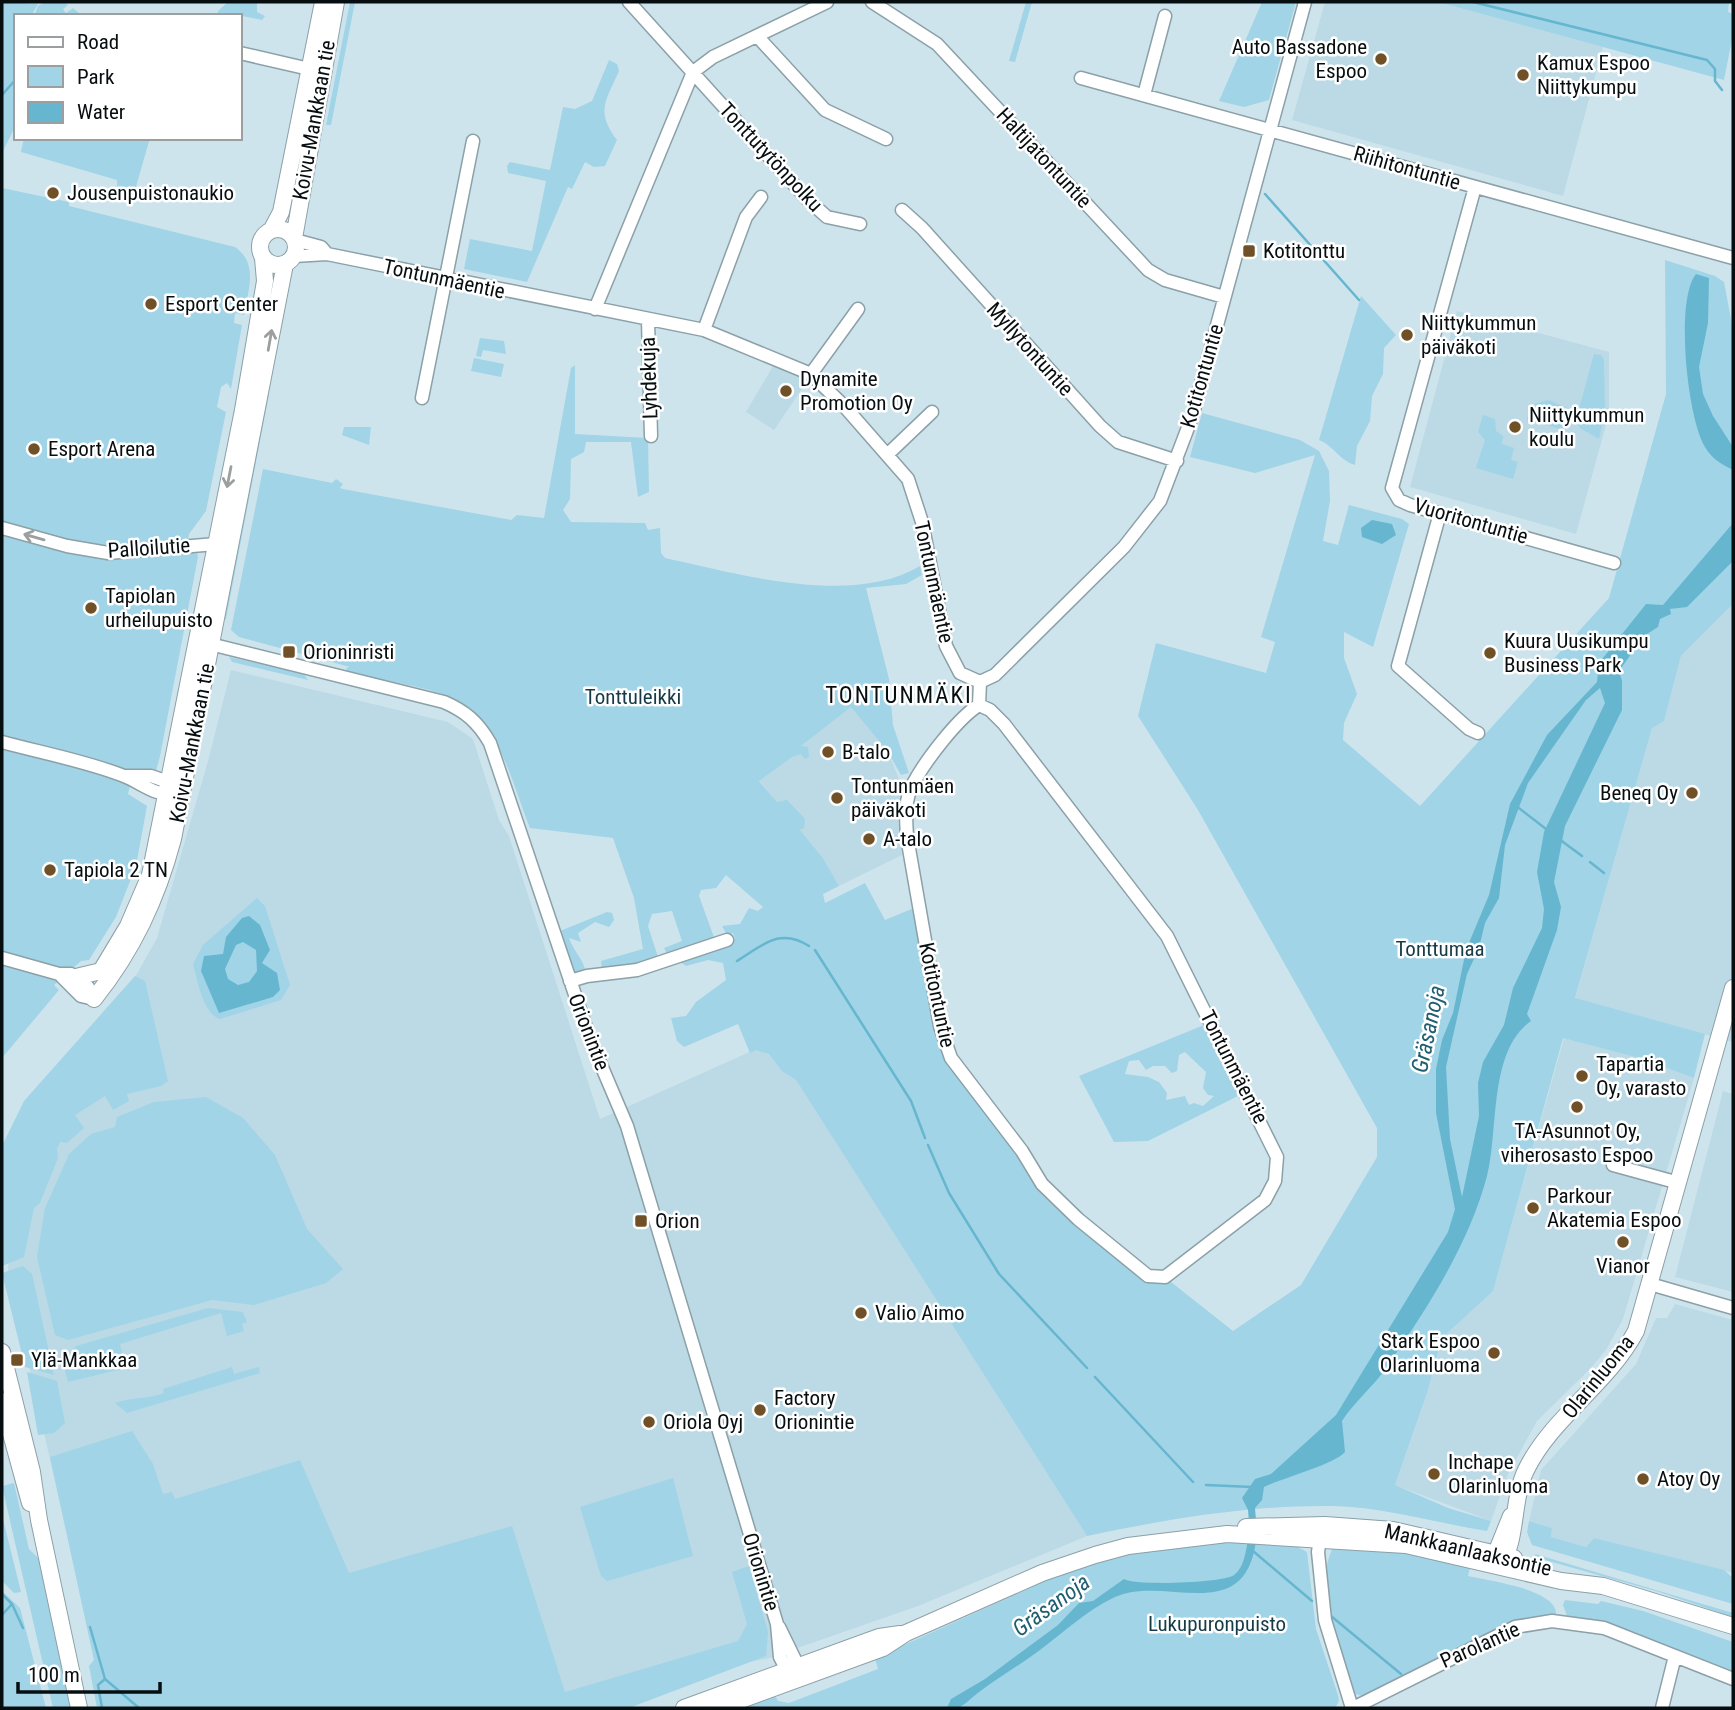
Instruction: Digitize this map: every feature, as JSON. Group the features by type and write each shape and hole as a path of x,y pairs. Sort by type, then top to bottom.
{"main road":[{"name":"Koivu-Mankkaan tie","path":"295,239 323,2"},
{"name":"Koivu-Mankkaan tie","path":"272,229 281,212 316,70 336,2"},
{"path":"272,229 285,230 295,239 289,260 273,265 263,258 260,243 263,235 272,229"},
{"name":"Koivu-Mankkaan tie","path":"205,643 216,544 265,281 263,258"},
{"name":"Koivu-Mankkaan tie","path":"76,977 101,971 141,900 153,865 173,789 289,260"},
{"name":"Koivu-Mankkaan tie","path":"94,999 130,950 143,927 167,862 173,789"},
{"name":"Olarinluoma","path":"1501,1559 1502,1533 1513,1514 1521,1482 1533,1458 1628,1347 1636,1331 1733,988"},
{"path":"2,1352 32,1472 38,1520 79,1708"},
{"path":"2,1401 21,1475 38,1520"},
{"name":"Mankkaanlaaksontie","path":"684,1708 792,1672 880,1637 905,1633 1042,1573 1095,1555 1128,1546 1227,1534 1249,1526 1324,1534 1393,1530 1501,1559 1572,1583 1582,1581 1733,1626"},
{"name":"Mankkaanlaaksontie","path":"719,1708 792,1672"}],"street":[{"name":"Tonttutytönpolku","path":"629,2 808,200 827,216 860,224"},
{"path":"595,309 693,72 713,57 827,2"},
{"name":"Haltijatontuntie","path":"872,2 937,44 1147,271 1165,281 1224,297"},
{"name":"Kotitontuntie","path":"980,682 995,675 1124,547 1160,501 1177,461 1305,2"},
{"path":"1143,95 1165,16"},
{"path":"757,36 825,110 886,139"},
{"path":"242,53 316,70"},
{"name":"Riihitontuntie","path":"1081,78 1733,258"},
{"path":"422,398 473,141"},
{"name":"Vuoritontuntie","path":"1475,187 1392,488 1399,500 1614,563"},
{"path":"704,330 746,217 761,197"},
{"name":"Myllytontuntie","path":"902,210 922,228 1100,426 1118,442 1177,461"},
{"name":"Tontunmäentie","path":"295,239 321,247 327,254"},
{"name":"Tontunmäentie","path":"289,260 327,254 704,330 811,374 888,454 913,490 946,646 960,673 980,682"},
{"path":"811,374 858,309"},
{"name":"Lyhdekuja","path":"648,320 651,436"},
{"path":"888,454 932,412"},
{"path":"1440,513 1398,666 1469,729 1478,733"},
{"name":"Palloilutie","path":"2,528 67,546 108,553 216,544"},
{"name":"Orionintie","path":"205,643 444,702 461,709 476,722 495,756 570,981 627,1126 792,1672"},
{"path":"979,705 980,682"},
{"name":"Kotitontuntie","path":"979,705 940,746 912,785 906,808 907,837 940,1026 951,1058 1022,1151 1042,1184 1078,1219 1148,1276"},
{"name":"Tontunmäentie","path":"979,705 990,710 1003,724 1167,936 1277,1157 1275,1181 1257,1209 1165,1277 1148,1276"},
{"path":"2,743 125,776 151,776 173,789"},
{"path":"570,981 587,976 637,970 727,940"},
{"path":"2,958 76,977 88,987 94,999"},
{"path":"59,974 80,996 94,999"},
{"path":"1613,1165 1679,1183"},
{"path":"1650,1284 1733,1308"},
{"path":"1324,1534 1321,1569 1325,1620 1353,1708"},
{"name":"Parolantie","path":"1353,1708 1452,1656 1532,1622 1591,1624 1733,1679"},
{"path":"1662,1708 1675,1656"}],"shaded area":[{"path":"1325,2 1438,2 1603,47 1563,196 1292,120"},
{"name":"Niittykummun koulu","path":"1457,311 1609,352 1609,414 1576,534 1410,487"},
{"path":"773,366 808,380 774,430 746,412"},
{"path":"1733,604 1733,1042 1575,999 1652,727 1664,721 1681,656"},
{"path":"231,670 448,722 473,739 499,820 509,836 600,1119 772,1042 1087,1536 918,1606 766,1659 727,1666 617,1708 106,1708 8,1273 9,1240 129,988 157,938"},
{"name":"Tontunmäen päiväkoti","path":"851,706 888,752 903,789 898,822 902,855 839,886 823,858 759,780"},
{"path":"1564,1038 1639,1058 1694,1078 1623,1319 1606,1350 1590,1369 1537,1421 1508,1474 1491,1521 1395,1485 1428,1390 1442,1338 1493,1290"},
{"path":"1723,1091 1733,1094 1733,1292 1675,1277"},
{"path":"1675,1304 1733,1320 1733,1573 1594,1538 1586,1547 1551,1537 1552,1528 1529,1521 1541,1470 1636,1364 1656,1318 1667,1318"}],"green space":[{"path":"2,2 38,4 32,14 14,14 14,129 2,153"},
{"path":"45,2 63,2 68,5 63,9 66,13 73,8 80,14 35,14 38,6"},
{"path":"228,2 257,2 257,12 265,16 262,20 242,14 218,14"},
{"path":"350,2 355,2 331,125 326,125"},
{"path":"1026,2 1032,2 1015,62 1009,61"},
{"path":"1262,2 1296,2 1269,100 1244,107 1219,101"},
{"path":"1438,2 1729,2 1728,12 1733,14 1733,34 1724,80"},
{"path":"609,60 617,64 619,71 607,98 605,113 610,130 617,140 605,166 594,167 585,162 572,189 568,187 527,282 464,269 470,239 532,251 546,181 508,173 507,166 510,162 550,170 563,107 575,109 592,101"},
{"path":"24,140 149,140 133,197 117,192 117,180 21,152"},
{"name":"Tapiolan urheilupuisto","path":"2,188 69,202 69,206 235,247 247,261 250,278 244,315 235,313 234,323 242,325 231,389 227,383 221,387 217,407 226,412 206,511 189,534 186,549 197,552 198,557 160,756 156,771 134,770 128,794 147,806 136,866 116,917 89,960 81,961 54,985 59,990 2,1058"},
{"name":"Tonttumaa","path":"1665,260 1715,276 1724,282 1733,330 1733,604 1681,656 1664,721 1652,728 1575,998 1705,1034 1694,1078 1639,1058 1563,1038 1493,1291 1442,1338 1428,1390 1395,1485 1448,1508 1491,1521 1487,1531 1371,1509 1301,1506 1209,1514 1087,1536 796,1080 782,1071 769,1054 756,1050 750,1053 738,1024 684,1047 677,1041 671,1018 686,1016 696,1002 726,980 723,963 708,960 686,966 680,962 735,939 733,933 727,935 722,926 740,924 749,908 758,911 763,907 726,875 716,888 701,890 699,896 715,940 667,954 664,948 682,941 672,911 652,914 648,926 659,960 602,970 601,961 643,949 634,898 613,838 530,828 496,742 475,713 462,703 422,688 348,673 346,668 350,667 239,637 231,630 263,469 332,483 336,479 343,484 340,488 343,489 511,520 517,515 544,518 571,368 575,365 575,434 648,438 649,492 638,497 631,442 586,442 584,452 571,459 570,499 563,510 571,522 645,523 648,530 660,528 661,553 665,558 726,572 794,583 829,586 861,584 892,578 920,566 922,575 906,584 866,588 889,679 893,725 909,773 901,775 888,752 851,707 801,746 808,747 809,757 805,759 801,754 792,757 759,781 777,802 787,800 805,819 804,828 800,830 823,858 839,886 823,894 825,903 865,883 885,920 914,908 946,1057 1040,1189 1057,1208 1141,1278 1156,1283 1171,1282 1233,1331 1301,1285 1377,1157 1377,1128 1198,810 1138,716 1156,643 1266,673 1275,642 1261,637 1315,455 1255,473 1190,457 1202,413 1300,440 1319,451 1329,471 1330,501 1323,541 1338,545 1349,505 1402,519 1409,524 1373,647 1344,632 1344,658 1357,694 1344,723 1343,740 1420,806 1609,598 1666,394"},
{"path":"1361,296 1396,335 1384,348 1383,374 1372,396 1370,421 1357,446 1355,465 1319,440"},
{"path":"480,338 504,341 506,354 483,350 481,357 476,356"},
{"path":"1594,354 1601,355 1604,360 1605,412 1599,439 1580,428 1576,420"},
{"path":"474,358 504,364 501,377 471,371"},
{"path":"264,393 269,394 226,619 222,620"},
{"path":"1548,400 1568,408 1565,430 1527,420 1529,409 1535,410 1534,404"},
{"path":"1483,415 1495,419 1496,431 1503,436 1502,444 1514,448 1511,460 1518,462 1513,479 1476,468 1485,440 1478,432"},
{"path":"344,427 371,427 369,445 342,435"},
{"path":"229,657 303,673 308,680 232,662"},
{"path":"257,898 265,906 290,985 281,1000 220,1019 214,1016 205,1003 193,964 203,945"},
{"path":"607,912 612,913 614,920 609,927 595,922 578,933 581,942 569,938 585,969 576,975 560,931"},
{"path":"135,976 145,981 168,1081 161,1086 127,1094 129,1101 113,1110 105,1096 75,1115 84,1128 67,1143 60,1142 57,1149 58,1158 40,1203 34,1208 24,1257 2,1266 2,1146 24,1101"},
{"path":"1204,1025 1238,1096 1148,1141 1114,1142 1079,1076","holes":["1185,1052 1206,1072 1203,1088 1208,1095 1214,1096 1203,1106 1194,1103 1189,1105 1185,1096 1166,1100 1167,1093 1159,1082 1148,1077 1125,1074 1129,1061 1139,1060 1146,1070 1153,1066 1165,1066 1172,1073 1177,1071 1179,1055"]},
{"path":"206,1097 243,1118 275,1155 307,1229 343,1269 326,1283 254,1305 212,1300 68,1340 55,1335 37,1257 45,1208 69,1154 91,1134 115,1127 117,1117 154,1102"},
{"path":"23,1266 32,1274 54,1375 25,1367 2,1273"},
{"path":"208,1308 243,1312 247,1322 242,1324 244,1331 227,1336 221,1313 120,1344 126,1368 68,1382 63,1363 76,1346"},
{"path":"232,1367 234,1374 259,1367 260,1373 127,1413 115,1403 158,1395 164,1393 163,1389"},
{"path":"27,1372 57,1381 65,1423 54,1433 38,1435"},
{"path":"132,1431 153,1464 163,1494 172,1492 175,1499 300,1460 349,1573 512,1526 565,1692 738,1641 747,1624 732,1572 749,1566 768,1632 766,1656 629,1708 97,1708 89,1666 94,1660 50,1457"},
{"path":"673,1478 693,1556 607,1581 601,1576 580,1507"},
{"path":"14,1483 29,1549 40,1560 72,1708 53,1708 2,1486"},
{"path":"2,1515 21,1592 14,1593 2,1581"},
{"path":"1529,1521 1552,1528 1551,1537 1586,1547 1594,1538 1724,1570 1733,1578 1733,1604 1532,1545 1527,1532"},
{"name":"Lukupuronpuisto","path":"1235,1539 1296,1546 1307,1552 1316,1629 1338,1695 1339,1701 1335,1708 733,1708 774,1694 778,1701 789,1703 878,1669 875,1658 1050,1579 1102,1560 1146,1550"},
{"name":"Lukupuronpuisto","path":"1354,1543 1471,1564 1468,1576 1536,1593 1554,1607 1556,1617 1535,1619 1365,1697 1353,1693 1330,1619 1325,1580 1334,1546"},
{"path":"1535,1554 1733,1613 1733,1617 1659,1592 1534,1557"},
{"path":"2,1591 20,1608 46,1708 2,1708"},
{"path":"1565,1600 1598,1604 1601,1601 1643,1611 1733,1642 1733,1674 1607,1623 1567,1616 1563,1605"}],"water":[{"path":"1696,274 1709,278 1708,323 1699,367 1703,394 1713,416 1733,447 1733,470 1717,461 1705,447 1693,411 1685,332 1686,308"},
{"path":"1372,520 1392,524 1396,535 1382,544 1362,537 1361,528"},
{"path":"1733,523 1733,561 1687,607 1670,609 1671,614 1660,619 1658,627 1644,636 1619,671 1622,681 1622,710 1565,826 1554,882 1561,907 1557,930 1527,1014 1531,1021 1517,1034 1501,1071 1487,1176 1458,1251 1401,1346 1381,1375 1342,1421 1345,1452 1320,1466 1264,1487 1262,1500 1255,1508 1256,1520 1249,1522 1248,1510 1242,1498 1255,1479 1271,1474 1336,1415 1448,1232 1455,1209 1436,1113 1436,1069 1442,1040 1453,1013 1466,950 1489,895 1510,804 1547,735 1597,682 1599,663 1646,604 1663,605","holes":["1600,688 1605,703 1544,832 1537,872 1544,909 1542,928 1513,988 1504,1025 1483,1062 1478,1083 1479,1116 1462,1197 1450,1139 1446,1067 1467,974 1479,948 1485,923 1499,898 1505,845 1528,783 1586,700"]},
{"path":"249,916 260,925 270,950 262,963 277,973 280,990 273,997 219,1013 201,971 204,956 223,954 226,937 242,918","holes":["243,942 256,950 257,971 249,982 238,985 228,979 225,969 236,945"]},
{"path":"1248,1539 1256,1541 1249,1567 1236,1583 1219,1591 1135,1592 1115,1597 1085,1615 966,1703 958,1708 947,1708 951,1699 985,1679 1058,1625 1079,1603 1093,1601 1124,1579 1161,1583 1227,1578 1240,1568"}],"waterway":[{"path":"1473,2 1707,60 1715,69 1715,81 1722,90"},
{"path":"2,95 14,81"},
{"path":"1265,194 1359,300"},
{"path":"1515,805 1546,829"},
{"path":"1559,839 1582,856"},
{"path":"1590,862 1604,873"},
{"path":"737,961 764,944 780,938 789,938 809,946"},
{"path":"815,950 911,1101 925,1138"},
{"path":"928,1145 949,1193 999,1274 1087,1368"},
{"path":"1095,1377 1193,1482"},
{"path":"1206,1485 1252,1487"},
{"path":"1253,1551 1312,1601"},
{"path":"2,1594 12,1604 23,1628"},
{"path":"2,1615 11,1605"},
{"path":"1331,1616 1401,1674"},
{"path":"90,1627 105,1679 139,1708"},
{"path":"102,1708 98,1685 105,1679"}],"place":[{"name":"Auto Bassadone Espoo","path":"1381,59"},
{"name":"Kamux Espoo Niittykumpu","path":"1523,75"},
{"name":"Jousenpuistonaukio","path":"53,193"},
{"name":"Kotitonttu","path":"1249,251"},
{"name":"Esport Center","path":"151,304"},
{"name":"Niittykummun päiväkoti","path":"1407,335"},
{"name":"Dynamite Promotion Oy","path":"786,391"},
{"name":"Niittykummun koulu","path":"1515,427"},
{"name":"Esport Arena","path":"34,449"},
{"name":"Tapiolan urheilupuisto","path":"91,608"},
{"name":"Orioninristi","path":"289,652"},
{"name":"Kuura Uusikumpu Business Park","path":"1490,653"},
{"name":"B-talo","path":"828,752"},
{"name":"Beneq Oy","path":"1692,793"},
{"name":"Tontunmäen päiväkoti","path":"837,798"},
{"name":"A-talo","path":"869,839"},
{"name":"Tapiola 2 TN","path":"50,870"},
{"name":"Tapartia Oy, varasto","path":"1582,1076"},
{"name":"TA-Asunnot Oy, viherosasto Espoo","path":"1577,1107"},
{"name":"Parkour Akatemia Espoo","path":"1533,1208"},
{"name":"Orion","path":"641,1221"},
{"name":"Vianor","path":"1623,1242"},
{"name":"Valio Aimo","path":"861,1313"},
{"name":"Stark Espoo Olarinluoma","path":"1494,1353"},
{"name":"Ylä-Mankkaa","path":"17,1360"},
{"name":"Factory Orionintie","path":"760,1410"},
{"name":"Oriola Oyj","path":"649,1422"},
{"name":"Inchape Olarinluoma","path":"1434,1474"},
{"name":"Atoy Oy","path":"1643,1479"}],"district":[{"name":"TONTUNMÄKI","path":"899,695"}],"park label":[{"name":"Tonttuleikki","path":"633,697"}],"water label":[{"name":"Gräsanoja","path":"1428,1029"},
{"name":"Gräsanoja","path":"1051,1605"}]}
